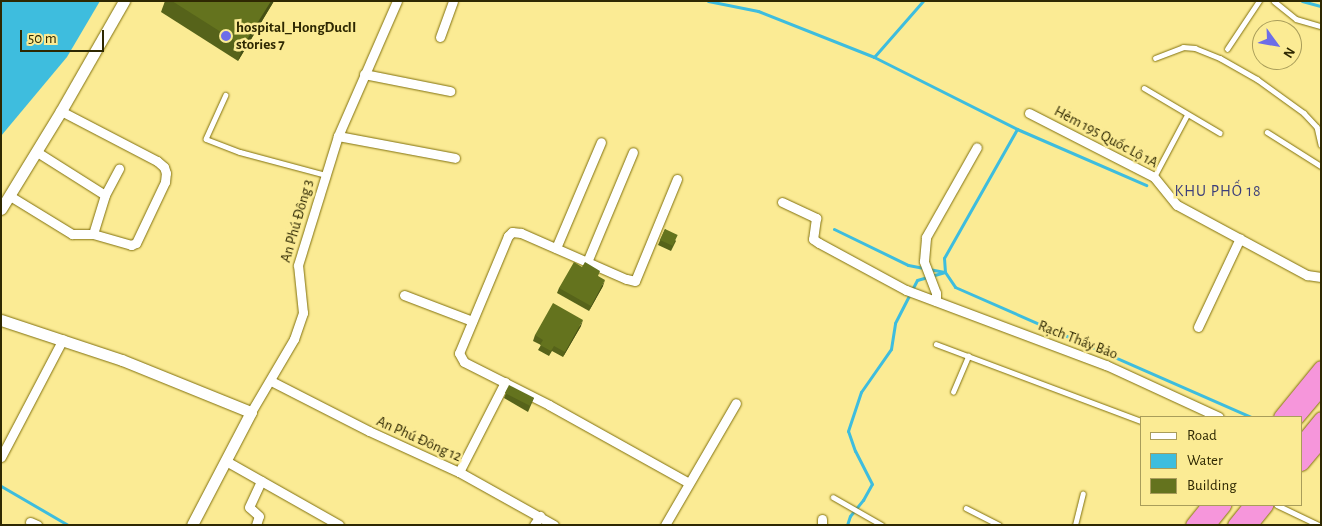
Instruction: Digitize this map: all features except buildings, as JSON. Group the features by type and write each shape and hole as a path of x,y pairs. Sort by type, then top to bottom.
{"highway":[{"path":"1282,416 1321,368"},
{"path":"1297,416 1321,387"},
{"path":"1302,443 1321,419"},
{"path":"1302,462 1320,442"},
{"path":"1193,525 1208,506"},
{"path":"1207,525 1222,506"},
{"path":"1235,525 1250,506"},
{"path":"1249,525 1264,506"}],"street":[{"path":"1,209 37,152 124,1"},
{"name":"An Phú Đông 3","path":"192,525 251,412 294,340 303,313 298,265 338,136 397,1"},
{"path":"440,37 453,1"},
{"path":"364,74 450,91"},
{"path":"10,196 72,234 92,234 134,245 165,182 166,172 164,167 157,161 61,111"},
{"name":"Hẻm 195 Quốc Lộ 1A","path":"1030,113 1154,177 1177,205 1307,275 1321,277"},
{"path":"338,136 455,158"},
{"path":"556,248 601,142"},
{"path":"936,301 936,293 924,263 923,249 926,237 977,146"},
{"path":"37,152 105,195"},
{"path":"587,262 633,152"},
{"path":"92,234 105,195 119,169"},
{"path":"677,179 635,280 626,279 521,233 512,232 508,236 459,357 464,362 505,382 689,483"},
{"name":"Rạch Thầy Bảo","path":"782,202 816,218 814,238 819,243 906,290 1106,365 1217,416"},
{"path":"1198,327 1240,238"},
{"path":"404,295 472,321"},
{"path":"1,320 122,360 251,412"},
{"path":"1,457 63,339"},
{"name":"An Phú Đông 12","path":"271,381 369,431 460,472 554,525"},
{"path":"460,472 505,382"},
{"path":"665,525 736,403"},
{"path":"226,461 339,525"},
{"path":"256,525 259,516 249,507 261,481"},
{"path":"534,525 540,516"}],"lane":[{"path":"1227,49 1259,1"},
{"path":"1274,1 1296,19 1321,26"},
{"path":"1155,58 1183,47 1195,48 1220,58 1257,79 1304,113 1317,127 1321,145"},
{"path":"1144,88 1220,133"},
{"path":"226,95 206,139 240,152 326,175"},
{"path":"1154,177 1187,115"},
{"path":"1267,132 1321,166"},
{"path":"936,344 1140,421"},
{"path":"953,392 968,356"},
{"path":"1075,525 1083,494"},
{"path":"833,497 882,525"},
{"path":"1279,506 1319,525"},
{"path":"966,508 999,525"}],"water":[{"path":"1,1 100,1 67,57 1,136"}],"waterway":[{"path":"708,1 758,11 874,57 1017,129 1146,185"},
{"path":"874,57 923,1"},
{"path":"1302,1 1321,6"},
{"path":"1017,129 944,258 945,272 955,287 1249,416"},
{"path":"834,229 908,265 944,272"},
{"path":"847,525 850,516 863,500 872,484 855,451 848,431 861,392 891,349 895,323 917,280 945,272"},
{"path":"1,486 68,525"}],"place":[{"name":"hospital_HongDucII stories 7","path":"226,36"}],"district":[{"name":"KHU PHỐ 18","path":"1218,191"}]}
